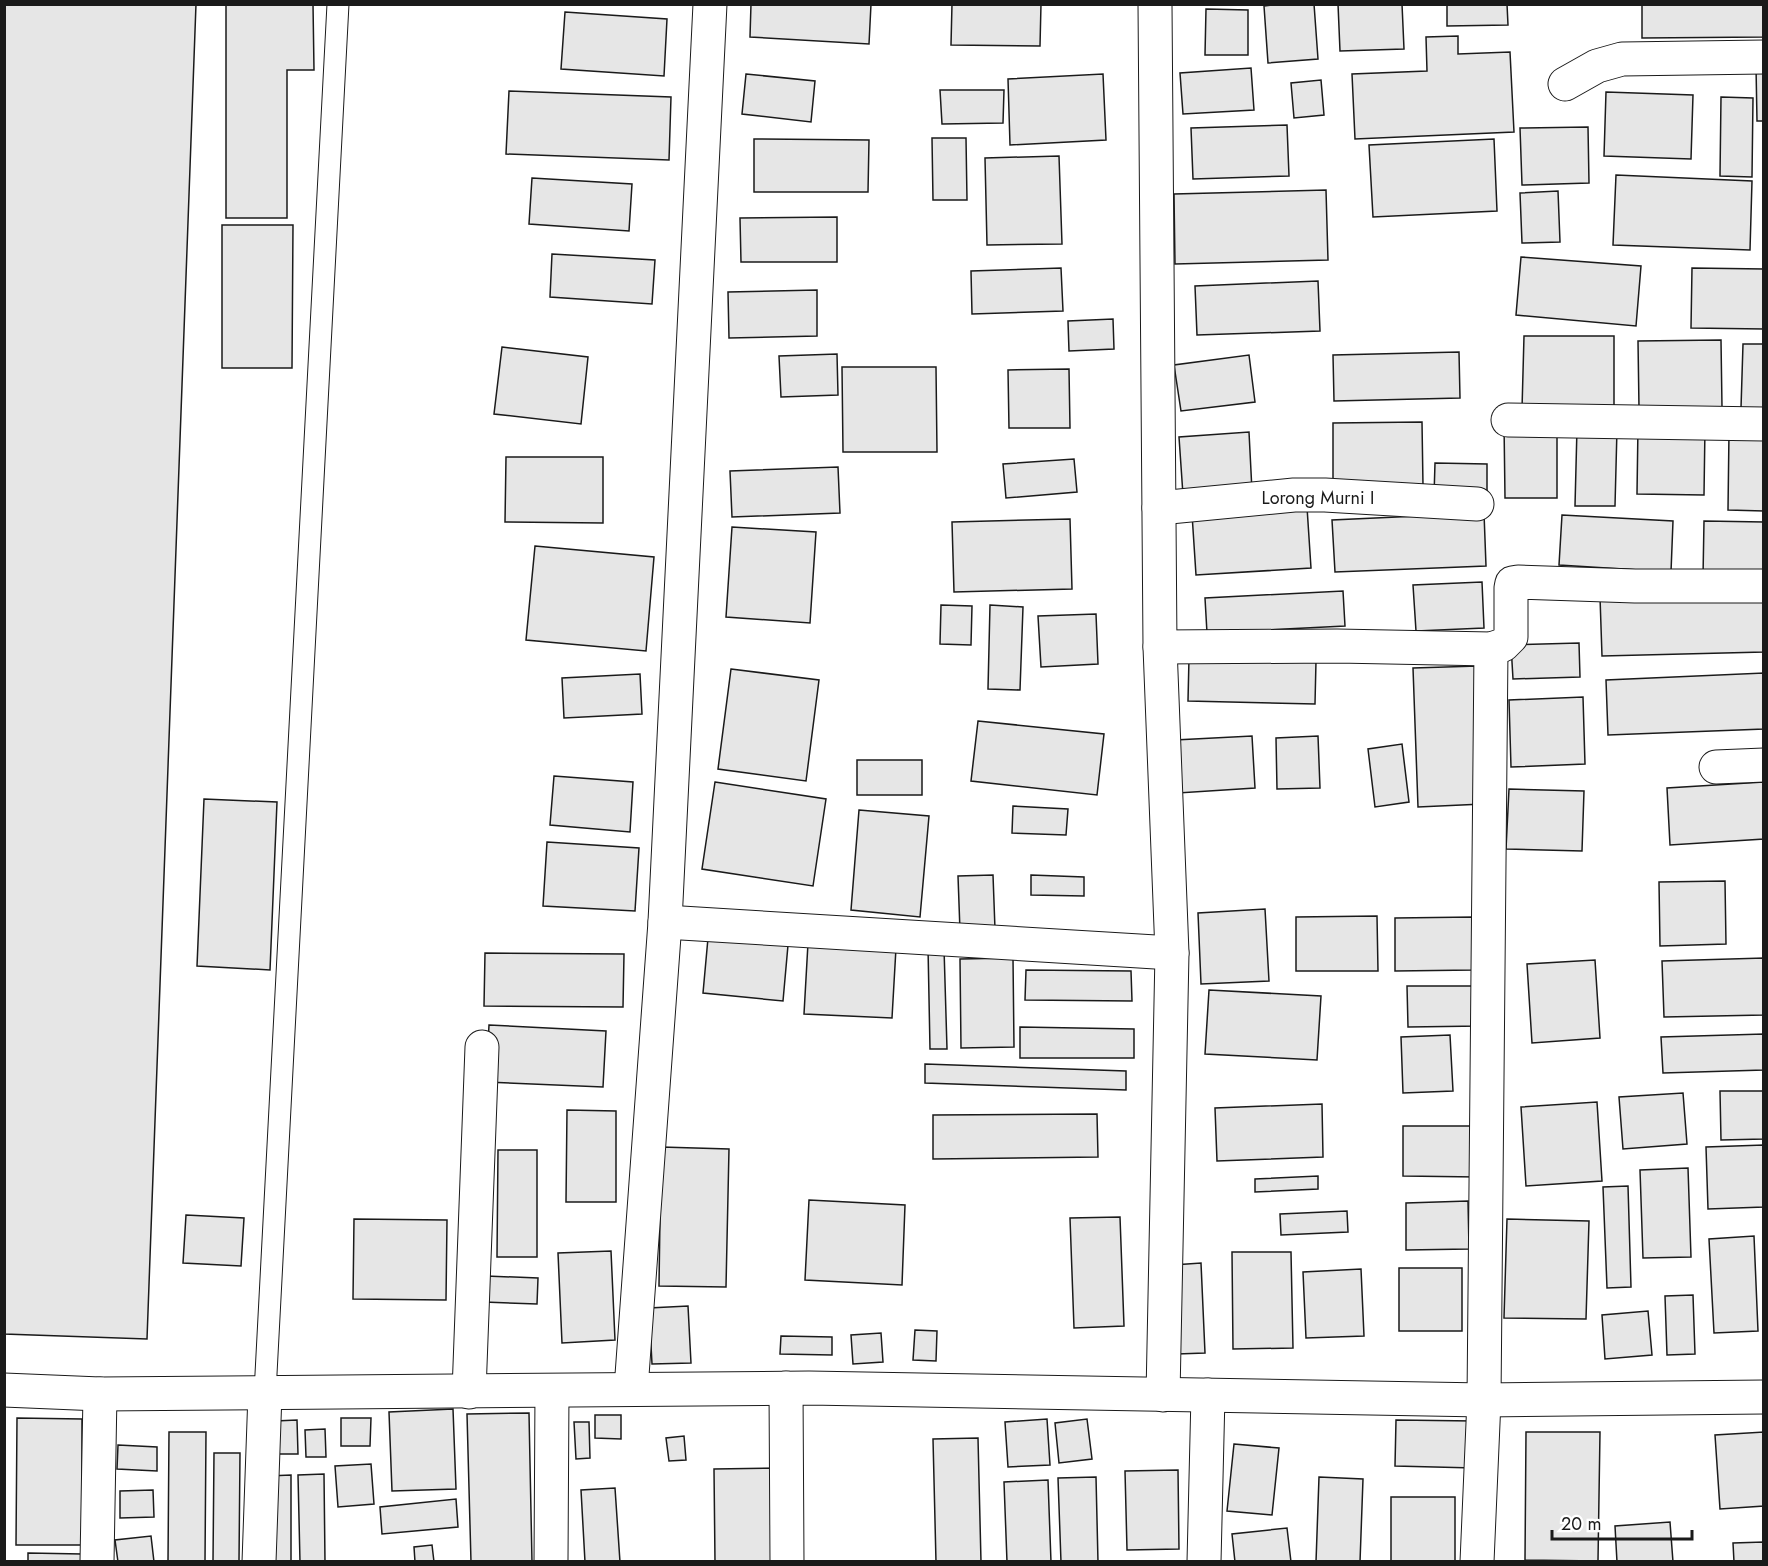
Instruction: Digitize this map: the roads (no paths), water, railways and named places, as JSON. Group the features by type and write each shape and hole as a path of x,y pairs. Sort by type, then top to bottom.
{"street":[{"path":"631,1389 664,922 710,4"},
{"path":"1155,4 1160,647 1172,953 1163,1395"},
{"path":"1564,84 1597,66 1622,59 1764,57"},
{"path":"1508,420 1764,424"},
{"name":"Lorong Murni I","path":"1159,508 1305,495 1477,504"},
{"path":"1160,647 1337,646 1491,649 1503,645 1511,637 1512,583 1764,586"},
{"path":"1477,1562 1484,1400 1491,649"},
{"path":"1716,767 1764,765"},
{"path":"664,922 1172,953"},
{"path":"469,1392 482,1047"},
{"path":"4,1390 100,1394 786,1388 1484,1400 1764,1397"},
{"path":"786,1388 787,1562"},
{"path":"550,1562 552,1391"},
{"path":"259,1562 265,1393"},
{"path":"97,1562 100,1394"},
{"path":"1204,1562 1208,1395"}],"lane":[{"path":"265,1393 338,4"}]}
